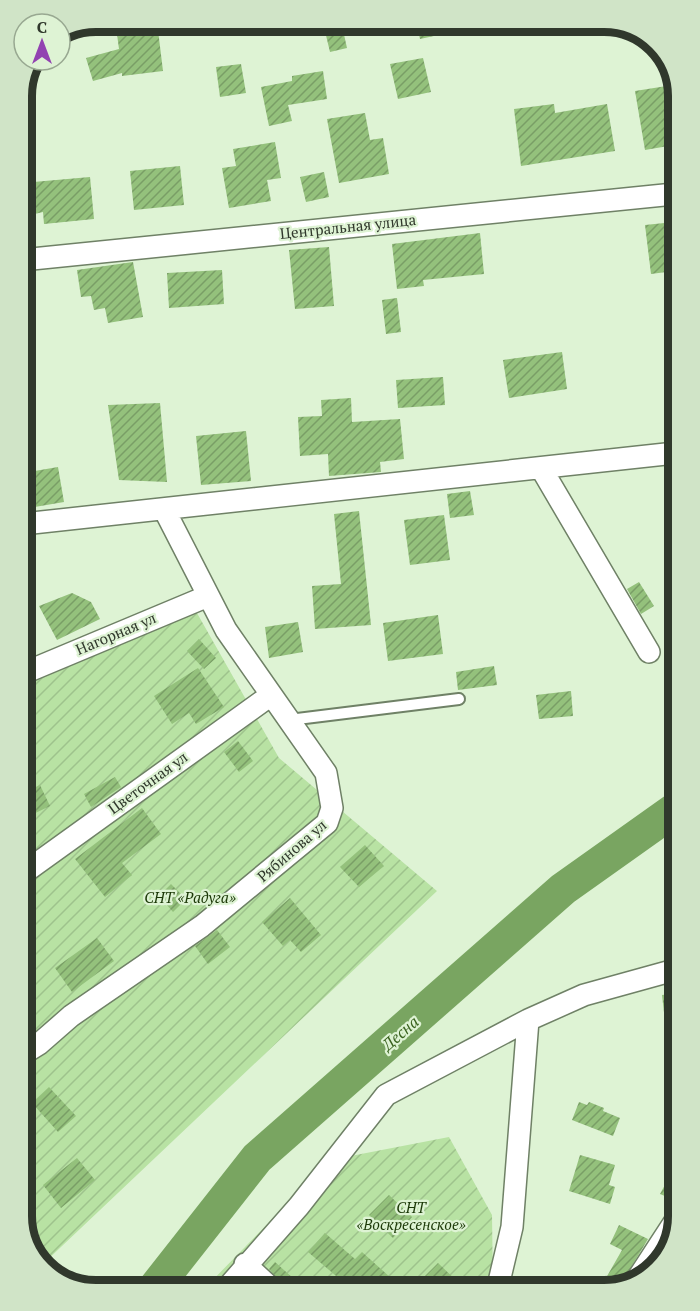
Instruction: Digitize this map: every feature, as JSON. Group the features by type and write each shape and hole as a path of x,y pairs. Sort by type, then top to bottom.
{"street":[{"name":"Центральная улица","path":"32,259 669,195"},
{"path":"32,523 669,454"},
{"path":"541,468 649,652"},
{"name":"Рябинова ул","path":"32,1048 71,1016 202,927 327,824 332,808 326,773 226,630 164,509"},
{"name":"Нагорная ул","path":"32,670 208,596"},
{"name":"Цветочная ул","path":"32,867 271,695"},
{"path":"233,1279 299,1206 386,1095 528,1020 584,995 669,971"},
{"path":"499,1280 512,1227 528,1020"},
{"path":"648,1263 665,1237"},
{"path":"246,1264 263,1279"}],"lane":[{"path":"288,720 459,699"}],"green space":[{"name":"СНТ «Радуга»","path":"193,606 279,758 437,891 48,1259 36,1240 32,1216 32,670"},
{"name":"СНТ «Воскресенское»","path":"449,1137 492,1215 493,1280 214,1279 330,1160"}],"building":[{"path":"117,32 158,32 163,71 122,76 122,73 93,81 86,58 119,49"},
{"path":"325,32 343,32 347,48 330,52"},
{"path":"418,32 452,32 420,39"},
{"path":"423,58 431,92 398,99 390,64"},
{"path":"241,64 246,93 220,97 216,67"},
{"path":"323,71 327,99 288,105 292,121 269,126 261,87 292,81 292,76"},
{"path":"667,86 669,146 645,150 635,91"},
{"path":"554,104 555,113 607,104 615,151 521,166 514,109"},
{"path":"365,113 370,140 383,138 389,174 339,183 327,119"},
{"path":"275,142 281,178 267,180 271,201 229,208 222,168 236,166 233,149"},
{"path":"180,166 184,205 134,210 130,171"},
{"path":"324,172 329,197 306,202 300,177"},
{"path":"90,177 94,219 44,224 43,212 32,215 32,182"},
{"path":"669,223 669,272 651,274 645,225"},
{"path":"480,233 484,274 423,280 424,286 397,289 392,244"},
{"path":"329,247 334,306 295,309 289,250"},
{"path":"133,262 143,317 108,323 105,308 94,310 91,296 81,297 77,270"},
{"path":"222,270 224,304 169,308 167,273"},
{"path":"397,298 401,332 386,334 382,300"},
{"path":"562,352 567,389 509,398 503,360"},
{"path":"443,377 445,405 398,408 396,380"},
{"path":"351,398 352,422 400,419 404,459 380,462 381,472 329,476 328,454 300,456 298,417 322,416 321,400"},
{"path":"160,403 167,482 119,480 108,405"},
{"path":"246,431 251,481 201,485 196,436"},
{"path":"58,467 64,502 32,507 32,471"},
{"path":"470,491 474,515 450,518 447,494"},
{"path":"359,511 371,625 315,629 312,586 341,584 334,514"},
{"path":"444,515 450,560 410,565 404,520"},
{"path":"639,582 654,606 641,614 627,589"},
{"path":"72,593 91,602 100,619 57,640 39,606"},
{"path":"438,615 443,654 388,661 383,623"},
{"path":"298,622 303,652 269,658 265,627"},
{"path":"199,639 216,658 204,669 187,651"},
{"path":"494,666 497,685 458,690 456,672"},
{"path":"198,668 224,707 196,724 189,713 172,724 154,696"},
{"path":"571,691 573,716 539,719 536,695"},
{"path":"238,741 253,761 239,772 224,752"},
{"path":"115,777 121,787 91,807 84,794"},
{"path":"40,785 50,806 32,815 32,789"},
{"path":"142,808 161,834 122,863 132,875 105,897 75,859"},
{"path":"365,845 384,866 359,887 340,867"},
{"path":"171,884 186,899 173,912 159,896"},
{"path":"290,898 321,935 301,952 290,940 283,946 262,922"},
{"path":"217,930 230,947 208,964 195,946"},
{"path":"97,938 114,961 72,992 55,968"},
{"path":"669,994 669,1039 667,1039 662,995"},
{"path":"49,1087 76,1116 58,1132 32,1103"},
{"path":"579,1102 587,1105 589,1102 620,1118 613,1136 572,1120"},
{"path":"580,1155 615,1165 609,1185 615,1187 610,1204 569,1191"},
{"path":"77,1158 95,1180 61,1208 43,1185"},
{"path":"667,1181 669,1182 669,1198 660,1194"},
{"path":"389,1195 412,1217 393,1238 369,1215"},
{"path":"619,1225 648,1239 626,1276 605,1280 622,1250 610,1244"},
{"path":"325,1233 355,1259 362,1252 391,1278 340,1279 308,1252"},
{"path":"275,1262 294,1279 278,1279 269,1269"},
{"path":"438,1263 455,1280 421,1280"}],"waterway":[{"name":"Десна","path":"162,1279 257,1158 563,889 669,814"}]}
